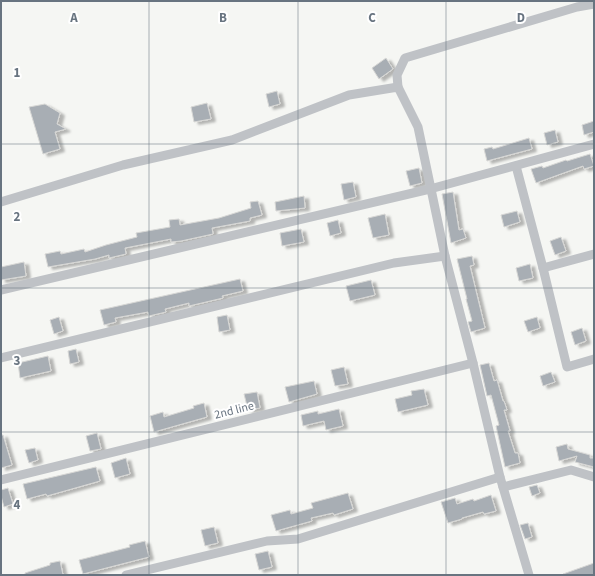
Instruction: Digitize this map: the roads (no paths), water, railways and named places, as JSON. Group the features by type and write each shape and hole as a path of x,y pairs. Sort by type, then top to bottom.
{"street":[{"path":"529,575 500,478 445,256 418,127 398,86 397,75 405,58 577,7 594,4"},
{"path":"1,202 123,165 232,140 349,95 398,86"},
{"path":"1,290 430,189 594,144"},
{"path":"516,166 544,268 567,367 594,359"},
{"path":"544,268 594,254"},
{"path":"1,358 394,263 445,256"},
{"name":"2nd line","path":"1,480 472,363"},
{"path":"503,487 571,470 594,477"},
{"path":"126,575 267,541 298,539 500,478"}]}
